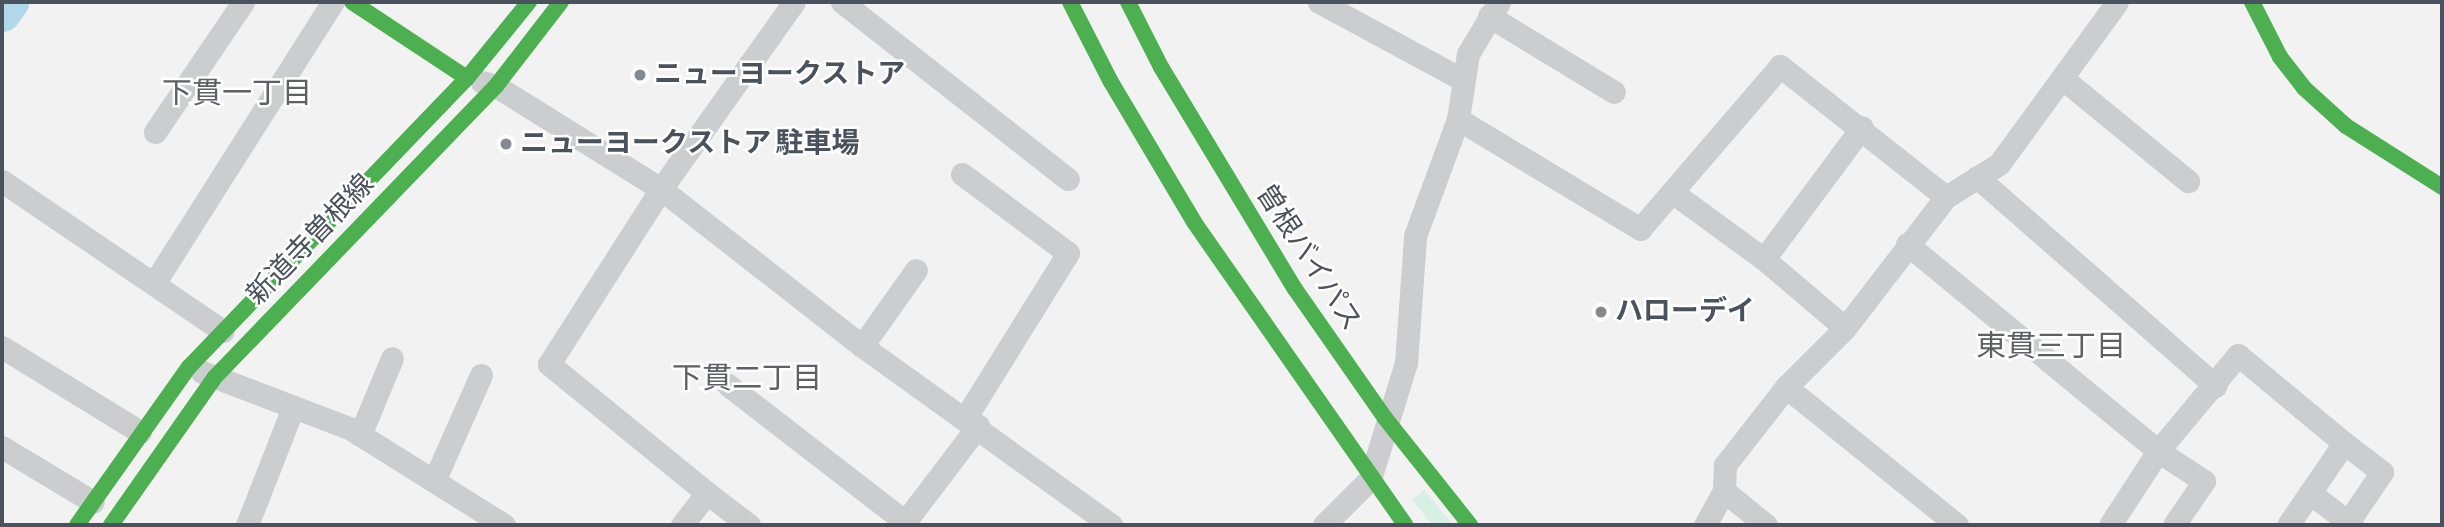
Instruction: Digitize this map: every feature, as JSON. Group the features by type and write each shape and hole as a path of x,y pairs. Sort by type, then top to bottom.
{"main road":[{"path":"352,2 467,78"},
{"name":"新道寺曽根線","path":"189,367 467,78 529,2"},
{"name":"新道寺曽根線","path":"111,525 215,377 496,86 561,2"},
{"path":"1070,2 1194,222 1370,479 1405,525"},
{"name":"曽根バイパス","path":"1128,2 1233,190 1385,418 1470,525"},
{"path":"2252,2 2280,57 2304,88 2346,126 2442,187"},
{"path":"77,525 140,432 189,367"}],"street":[{"path":"155,132 243,2"},
{"path":"155,282 333,2"},
{"path":"749,525 549,364 661,189 794,2"},
{"path":"842,2 1068,179"},
{"path":"1319,2 1463,80"},
{"path":"1705,525 1724,491 1725,465 1786,387 1845,328 1907,244 1946,197 1999,164 2117,2"},
{"path":"1324,525 1370,479 1385,418 1406,363 1415,236 1458,119 1468,54 1494,9 1614,93"},
{"path":"1458,119 1640,229 1780,66 1863,127 1946,197"},
{"path":"467,78 496,86 661,189 862,346 972,422 1111,525"},
{"path":"2062,78 2188,181"},
{"path":"1763,259 1863,127"},
{"path":"728,385 905,522 972,422 1068,253 962,174"},
{"path":"1977,177 2216,386"},
{"path":"2,181 155,282 223,331"},
{"path":"1672,192 1763,259 1845,328"},
{"path":"1907,244 2158,452 2204,481 2174,525"},
{"path":"862,346 916,270"},
{"path":"2,347 140,432"},
{"path":"2110,525 2158,452 2216,386 2238,355 2382,472 2350,523 2311,493"},
{"path":"360,435 392,358"},
{"path":"189,367 360,435 434,481 476,518 504,525"},
{"path":"434,481 481,374"},
{"path":"1786,387 1957,525"},
{"path":"247,525 292,410"},
{"path":"2288,525 2344,443"},
{"path":"2,447 93,502"},
{"path":"1724,491 1766,525"},
{"path":"682,525 707,493"}],"green space":[{"path":"1424,490 1453,525 1432,525 1412,499"}],"waterway":[{"path":"2,13 10,2"}],"traffic: fast":[{"path":"352,2 467,78"},
{"path":"77,525 189,367 467,78 529,2"},
{"path":"111,525 215,377 496,86 561,2"},
{"path":"1070,2 1111,82 1194,222 1405,525"},
{"path":"1128,2 1161,67 1295,289 1385,418 1470,525"},
{"path":"2252,2 2280,57 2304,88 2346,126 2442,187"}],"place":[{"name":"ニューヨークストア","path":"640,75"},
{"name":"ニューヨークストア 駐車場","path":"506,144"},
{"name":"ハローデイ","path":"1601,312"}],"district":[{"name":"下貫一丁目","path":"237,94"},
{"name":"東貫三丁目","path":"2051,347"},
{"name":"下貫二丁目","path":"747,379"}]}
